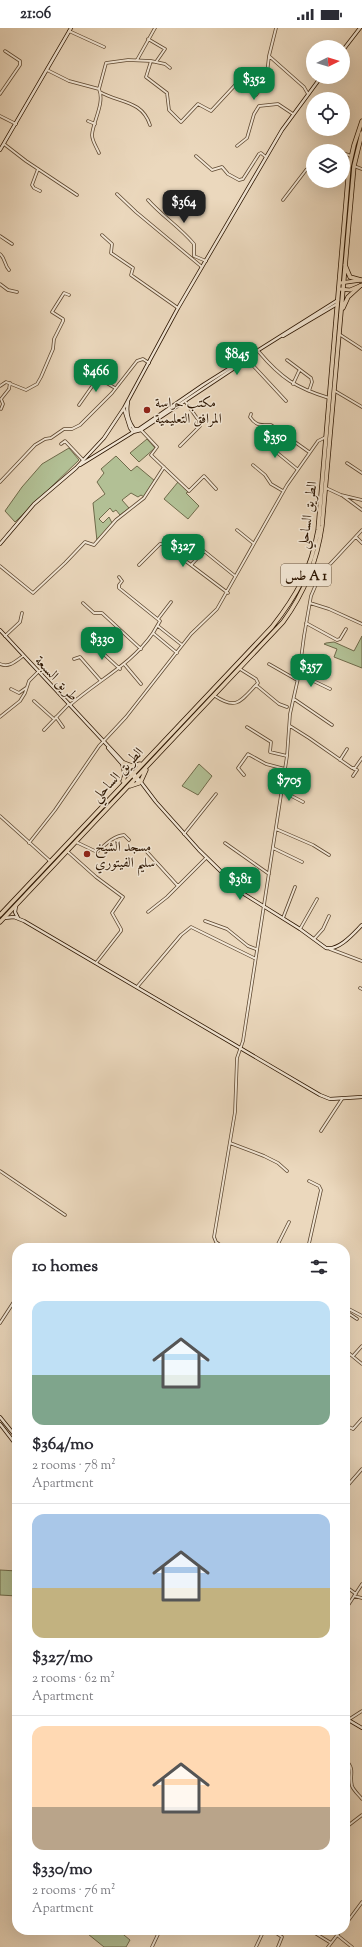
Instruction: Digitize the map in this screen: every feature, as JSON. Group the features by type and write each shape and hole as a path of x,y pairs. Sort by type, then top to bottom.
{"highway":[{"name":"الطريق الساحلي","path":"0,922 51,862 121,785 143,762 214,695 283,622 301,595 311,575 321,539 326,488 341,315 341,283 351,156 362,121"},
{"name":"الطريق الساحلي","path":"341,283 345,264 354,166 362,133"},
{"path":"341,315 348,297 361,283 350,277 345,264"},
{"name":"الطريق الساحلي","path":"0,915 76,842 149,765 272,626 291,602 303,582 313,554 318,530 338,302 341,289"},
{"path":"121,785 125,775 124,764 132,766 143,762"},
{"path":"128,787 141,783 149,765"}],"main road":[{"path":"341,283 361,283"},
{"path":"341,289 350,290 361,283"}],"street":[{"path":"137,60 155,28"},
{"path":"151,61 146,77 167,94 169,110 180,122 198,104 209,111 212,110 238,82 256,95 266,82 269,56 276,28"},
{"path":"350,41 360,28"},
{"path":"0,150 70,29 104,47"},
{"path":"148,39 165,48 156,62"},
{"path":"0,94 20,65 20,61 4,51"},
{"path":"269,56 304,87 307,92"},
{"path":"99,153 92,137 100,92 99,89 106,63 137,60 151,61 167,65 170,68"},
{"path":"47,70 69,81 99,89"},
{"path":"310,92 316,84"},
{"path":"100,92 134,105 146,117 150,125"},
{"path":"0,544 34,504 76,468 104,438 129,400 178,308 266,158 293,114 306,97"},
{"path":"237,146 247,138 252,120 259,106 278,104 293,114"},
{"path":"0,116 16,124"},
{"path":"88,121 95,124"},
{"path":"4,144 77,195"},
{"path":"196,156 212,170 222,167 228,174 240,180 243,179 259,154 261,153 266,158"},
{"path":"354,166 362,169"},
{"path":"38,169 32,185 40,191"},
{"path":"283,200 306,170"},
{"path":"117,194 136,212 202,267"},
{"path":"148,200 160,214 169,220 194,244 194,256 206,262"},
{"path":"102,235 112,244 111,253 133,268 131,275 178,308"},
{"path":"0,236 12,244"},
{"path":"0,254 5,260 6,266 9,270"},
{"path":"0,284 8,290 17,292"},
{"path":"0,386 6,382 26,390 37,384 52,354 54,339 63,321 63,319 52,312 64,293 70,295"},
{"path":"76,468 282,336 338,302"},
{"path":"339,334 362,349"},
{"path":"134,432 142,430 282,336"},
{"path":"259,352 278,374 293,385 329,398"},
{"path":"0,482 31,448 64,429 72,429 80,425 115,388 137,361 143,359 148,363"},
{"path":"247,359 286,401"},
{"path":"287,360 312,380 309,391"},
{"path":"84,362 95,367 92,374 115,388"},
{"path":"293,385 300,371"},
{"path":"79,405 98,378"},
{"path":"1,409 1,399 9,388 10,383"},
{"path":"334,391 362,407"},
{"path":"129,400 127,412 132,426 136,430"},
{"path":"180,446 200,426 199,421 185,401"},
{"path":"124,408 128,424 134,432"},
{"path":"251,414 250,417 255,424 262,426 271,425 309,452"},
{"path":"142,430 157,447 151,455 189,492 204,476 216,489"},
{"path":"29,843 55,810 102,740 126,717 191,634 217,609 228,593 235,576 283,491 309,452 318,441 326,437"},
{"path":"61,444 66,441 83,460"},
{"path":"273,444 272,447 297,470"},
{"path":"347,463 362,473"},
{"path":"253,465 265,475 271,484 283,491"},
{"path":"0,566 14,576 27,589 34,592 85,542 94,545 116,520 141,501 149,493 164,467"},
{"path":"326,488 342,495 362,500"},
{"path":"342,495 362,510"},
{"path":"237,530 253,543"},
{"path":"218,1243 214,1237 235,1112 236,1066 243,1041 256,949 282,791 294,699 310,603 317,580 323,570 362,530"},
{"path":"356,537 362,543"},
{"path":"139,565 161,543 228,593"},
{"path":"191,565 204,551 235,576"},
{"path":"311,575 317,580"},
{"path":"44,730 69,705 125,665 141,649 160,623 158,619 120,588 119,585 122,581 119,577"},
{"path":"158,619 171,602"},
{"path":"83,603 94,613 102,613 141,649"},
{"path":"310,603 336,612 362,624"},
{"path":"5,636 20,622 22,613"},
{"path":"306,623 337,640 346,629"},
{"path":"158,626 182,645"},
{"name":"طريق السبعة","path":"0,630 124,764 206,858 254,902 283,918 330,949"},
{"path":"153,634 177,653"},
{"path":"93,644 120,669"},
{"path":"0,664 8,665 23,656"},
{"path":"74,659 80,657 101,681"},
{"path":"269,664 297,680"},
{"path":"125,665 141,684"},
{"path":"214,695 227,704 235,703 243,699 258,683 256,679 239,668"},
{"path":"0,717 15,706 26,693 29,681 38,672"},
{"path":"299,674 330,689"},
{"path":"256,685 278,704 287,708"},
{"path":"11,689 18,693 27,687"},
{"path":"294,699 332,725"},
{"path":"34,701 55,718 63,727"},
{"path":"247,726 271,742 270,752 287,756"},
{"path":"290,726 354,769"},
{"path":"340,760 347,749"},
{"path":"244,775 238,768 248,754 266,764 285,769"},
{"path":"353,776 356,770 354,769 362,758"},
{"path":"282,791 303,802"},
{"path":"184,834 216,794"},
{"path":"0,816 51,862"},
{"path":"276,829 313,845 330,855"},
{"path":"76,842 97,852 110,840 120,835 124,835 129,840"},
{"path":"225,843 269,874"},
{"path":"273,848 302,862"},
{"path":"67,851 123,897 112,913 121,929 121,932 96,963"},
{"path":"148,852 178,886"},
{"path":"148,912 178,886 206,858"},
{"path":"283,918 295,887"},
{"path":"300,929 317,899"},
{"path":"16,905 15,912 18,919"},
{"path":"314,939 323,929 329,916"},
{"path":"4,918 12,917 18,919 96,963 320,1095 330,1099 362,1097"},
{"path":"205,921 227,929 248,946 256,949"},
{"path":"330,949 338,946 362,925"},
{"path":"137,988 182,935 191,927 255,958"},
{"path":"330,949 362,960"},
{"path":"321,1131 342,1099"},
{"path":"230,1142 268,1158 287,1171"},
{"path":"0,1171 65,1215"},
{"path":"308,1181 318,1186 321,1190 309,1243"},
{"path":"278,1243 289,1222"},
{"path":"0,1323 12,1305"},
{"path":"350,1310 362,1316"},
{"path":"350,1314 357,1319"},
{"path":"353,1356 362,1346"},
{"path":"350,1354 362,1364"},
{"path":"0,1416 12,1432"},
{"path":"350,1428 353,1429 362,1419"},
{"path":"0,1424 12,1440"},
{"path":"350,1483 362,1469"},
{"path":"350,1602 362,1584"},
{"path":"350,1590 362,1598"},
{"path":"350,1717 362,1711"},
{"path":"350,1721 362,1728"},
{"path":"350,1764 353,1788 362,1799"},
{"path":"350,1824 362,1815"},
{"path":"350,1918 362,1902"},
{"path":"152,1947 158,1935"},
{"path":"256,1947 262,1935"},
{"path":"278,1947 282,1937 279,1935"},
{"path":"318,1935 331,1943"},
{"path":"328,1947 337,1935 352,1947"}],"green space":[{"path":"147,439 155,448 139,462 130,453"},
{"path":"69,448 79,460 15,522 5,511 22,487 42,464"},
{"path":"116,456 131,471 137,466 155,481 144,497 141,495 138,497 131,493 122,500 129,508 120,515 116,510 113,512 110,508 99,519 103,523 109,517 112,523 97,541 93,503 105,494 97,482 104,473 101,469"},
{"path":"178,482 188,492 186,493 199,506 188,519 164,499"},
{"path":"362,636 362,668 334,657 337,649 324,644 334,642 354,651"},
{"path":"199,764 212,776 198,795 182,786"},
{"path":"0,1570 12,1571 12,1596 0,1595"},
{"path":"89,1935 124,1935 130,1940 126,1947 104,1947"}],"place":[{"name":"مكتب حراسة المرافق التعليمية","path":"147,410"},
{"name":"مسجد الشيخ سليم الفيتوري","path":"87,854"}]}
